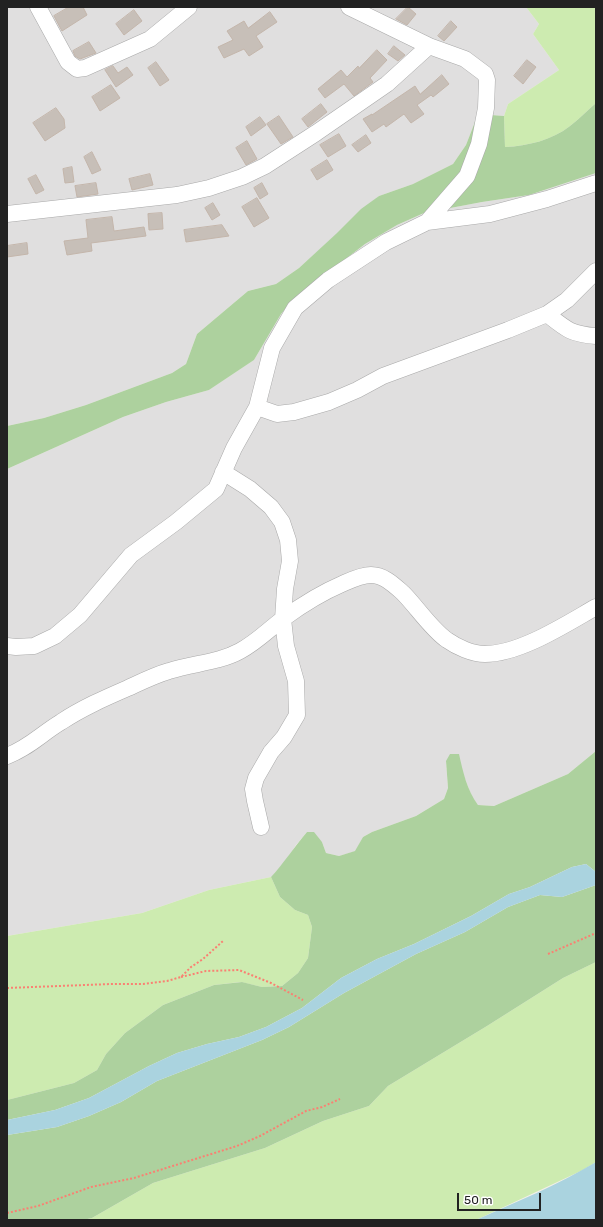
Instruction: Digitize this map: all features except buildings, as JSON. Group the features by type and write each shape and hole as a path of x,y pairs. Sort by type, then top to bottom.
{"street":[{"path":"38,7 68,62 76,69 84,68 150,39 189,7"},
{"path":"349,7 429,46 465,59 485,74 487,80 486,108 479,144 467,176 427,222"},
{"path":"7,214 177,195 209,188 242,177 265,166 387,84 429,46"},
{"path":"7,646 34,646 55,636 80,615 131,555 216,490 234,448 257,407 272,348 295,308 328,280 386,242 427,222 490,214 547,199 596,183"},
{"path":"257,407 277,414 294,412 329,402 357,390 383,376 547,314 567,300 596,272"},
{"path":"547,314 564,328 578,335 596,336"},
{"path":"223,472 250,489 271,507 282,522 288,540 290,561 285,589 283,619 286,646 296,681 297,715 284,738 271,752 256,778 253,789 261,827"},
{"path":"7,756 32,744 61,722 92,704 135,684 170,671 220,659 240,651 262,637 304,604 328,590 357,578 372,575 390,581 446,639 464,650 484,654 506,651 534,641 596,607"}],"path":[{"path":"548,954 596,933"},
{"path":"181,977 222,941"},
{"path":"7,988 143,984 167,981 206,971 239,970 303,1000"},
{"path":"7,1213 38,1206 91,1187 134,1178 237,1146 260,1136 306,1111 322,1107 340,1099"}],"shaded area":[{"path":"7,7 526,7 539,24 533,34 559,70 508,104 504,116 478,114 466,145 453,164 413,184 379,196 299,268 276,284 248,291 197,334 186,364 172,373 86,405 44,418 7,426"},
{"path":"596,173 596,751 568,774 494,806 478,805 472,797 464,776 446,762 448,788 444,799 416,816 372,832 363,837 356,851 339,856 326,853 322,842 307,832 285,862 271,877 209,890 142,913 7,936 7,469 123,417 166,402 209,390 254,360 281,314 294,299 365,244 397,225 424,213 529,195"}],"green space":[{"path":"526,7 596,7 596,103 570,126 548,139 531,144 505,147 504,116 508,104 559,70 533,34 539,24"},
{"path":"596,103 596,173 529,195 424,213 397,225 365,244 294,299 281,314 254,360 209,390 166,402 123,417 7,469 7,426 44,418 86,405 172,373 186,364 197,334 248,291 276,284 299,268 361,209 379,196 413,184 453,164 466,145 478,114 504,116 505,147 531,144 548,139 570,126"},
{"path":"596,751 596,872 586,864 572,867 530,887 509,894 471,916 414,944 377,959 341,978 302,1008 266,1027 239,1037 207,1044 177,1053 89,1098 55,1110 7,1120 7,1100 74,1083 97,1070 106,1054 125,1033 163,1005 214,985 242,982 262,987 282,986 298,973 308,958 312,927 308,915 295,910 280,897 271,877 307,832 314,832 322,842 326,853 339,856 355,851 363,837 372,832 416,816 444,799 448,788 446,761 450,754 459,754 468,787 478,805 494,806 568,774"},
{"path":"271,877 280,897 295,910 308,915 312,927 308,958 298,973 282,986 262,987 241,982 214,985 163,1005 125,1033 106,1054 97,1070 74,1083 7,1100 7,936 142,913 209,890"},
{"path":"596,885 596,962 563,978 388,1086 369,1106 323,1121 265,1148 153,1183 92,1218 83,1220 7,1220 7,1135 57,1127 89,1116 121,1102 157,1081 262,1040 289,1027 344,993 416,954 465,932 508,907 540,895 562,897"},
{"path":"596,962 596,1162 583,1170 476,1220 83,1220 92,1218 153,1183 265,1148 323,1121 369,1106 388,1086 563,978"}],"water":[{"path":"586,864 596,872 596,885 562,897 540,895 508,907 465,932 416,954 344,993 289,1027 262,1040 157,1081 121,1102 89,1116 57,1127 7,1135 7,1120 55,1110 89,1098 177,1053 207,1044 239,1037 266,1027 302,1008 341,978 377,959 414,944 471,916 509,894 530,887 572,867"},
{"path":"596,1162 596,1220 476,1220 552,1186"}]}
